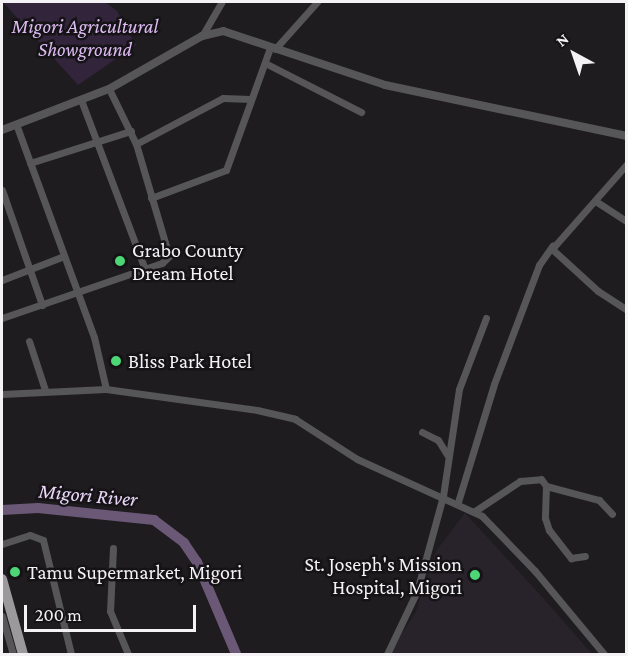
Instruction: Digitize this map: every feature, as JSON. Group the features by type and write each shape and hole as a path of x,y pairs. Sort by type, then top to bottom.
{"highway":[{"path":"2,579 24,654"}],"street":[{"path":"202,36 221,2"},
{"path":"151,198 223,174 232,160 251,99 273,48 317,2"},
{"path":"2,130 108,88 202,36 229,31 273,48 454,102 627,136"},
{"path":"265,63 361,112"},
{"path":"2,318 145,269 165,261 170,254 131,130 108,88"},
{"path":"136,144 223,98 251,99"},
{"path":"81,100 145,269"},
{"path":"16,124 101,357 106,389"},
{"path":"30,163 131,130"},
{"path":"458,502 494,384 527,306 536,271 553,245 597,202 627,165"},
{"path":"2,190 42,305"},
{"path":"597,202 627,221"},
{"path":"553,245 554,253 627,309"},
{"path":"2,280 64,256"},
{"path":"387,654 412,605 443,496 459,390 486,318"},
{"path":"29,341 45,390"},
{"path":"2,394 45,390 106,389 285,416 357,459 475,511 535,571 604,654"},
{"path":"422,432 438,440 448,456"},
{"path":"438,440 452,436"},
{"path":"475,511 520,481 536,478 546,486 599,500 612,514"},
{"path":"546,486 545,518 549,530 571,558 585,556"},
{"path":"2,544 26,536 43,540 71,654"},
{"path":"114,548 110,611 128,654"},
{"path":"2,616 13,654"}],"shaded area":[{"name":"St. Joseph's Mission Hospital, Migori","path":"465,513 592,654 387,654 415,614 436,551"}],"green space":[{"name":"Migori Agricultural Showground","path":"3,2 105,2 117,11 136,45 78,85"}],"waterway":[{"name":"Migori River","path":"2,510 38,508 154,520 184,543 197,562 236,654"}],"place":[{"name":"Grabo County Dream Hotel","path":"120,261"},
{"name":"Bliss Park Hotel","path":"116,361"},
{"name":"Tamu Supermarket, Migori","path":"15,572"},
{"name":"St. Joseph's Mission Hospital, Migori","path":"475,575"}]}
